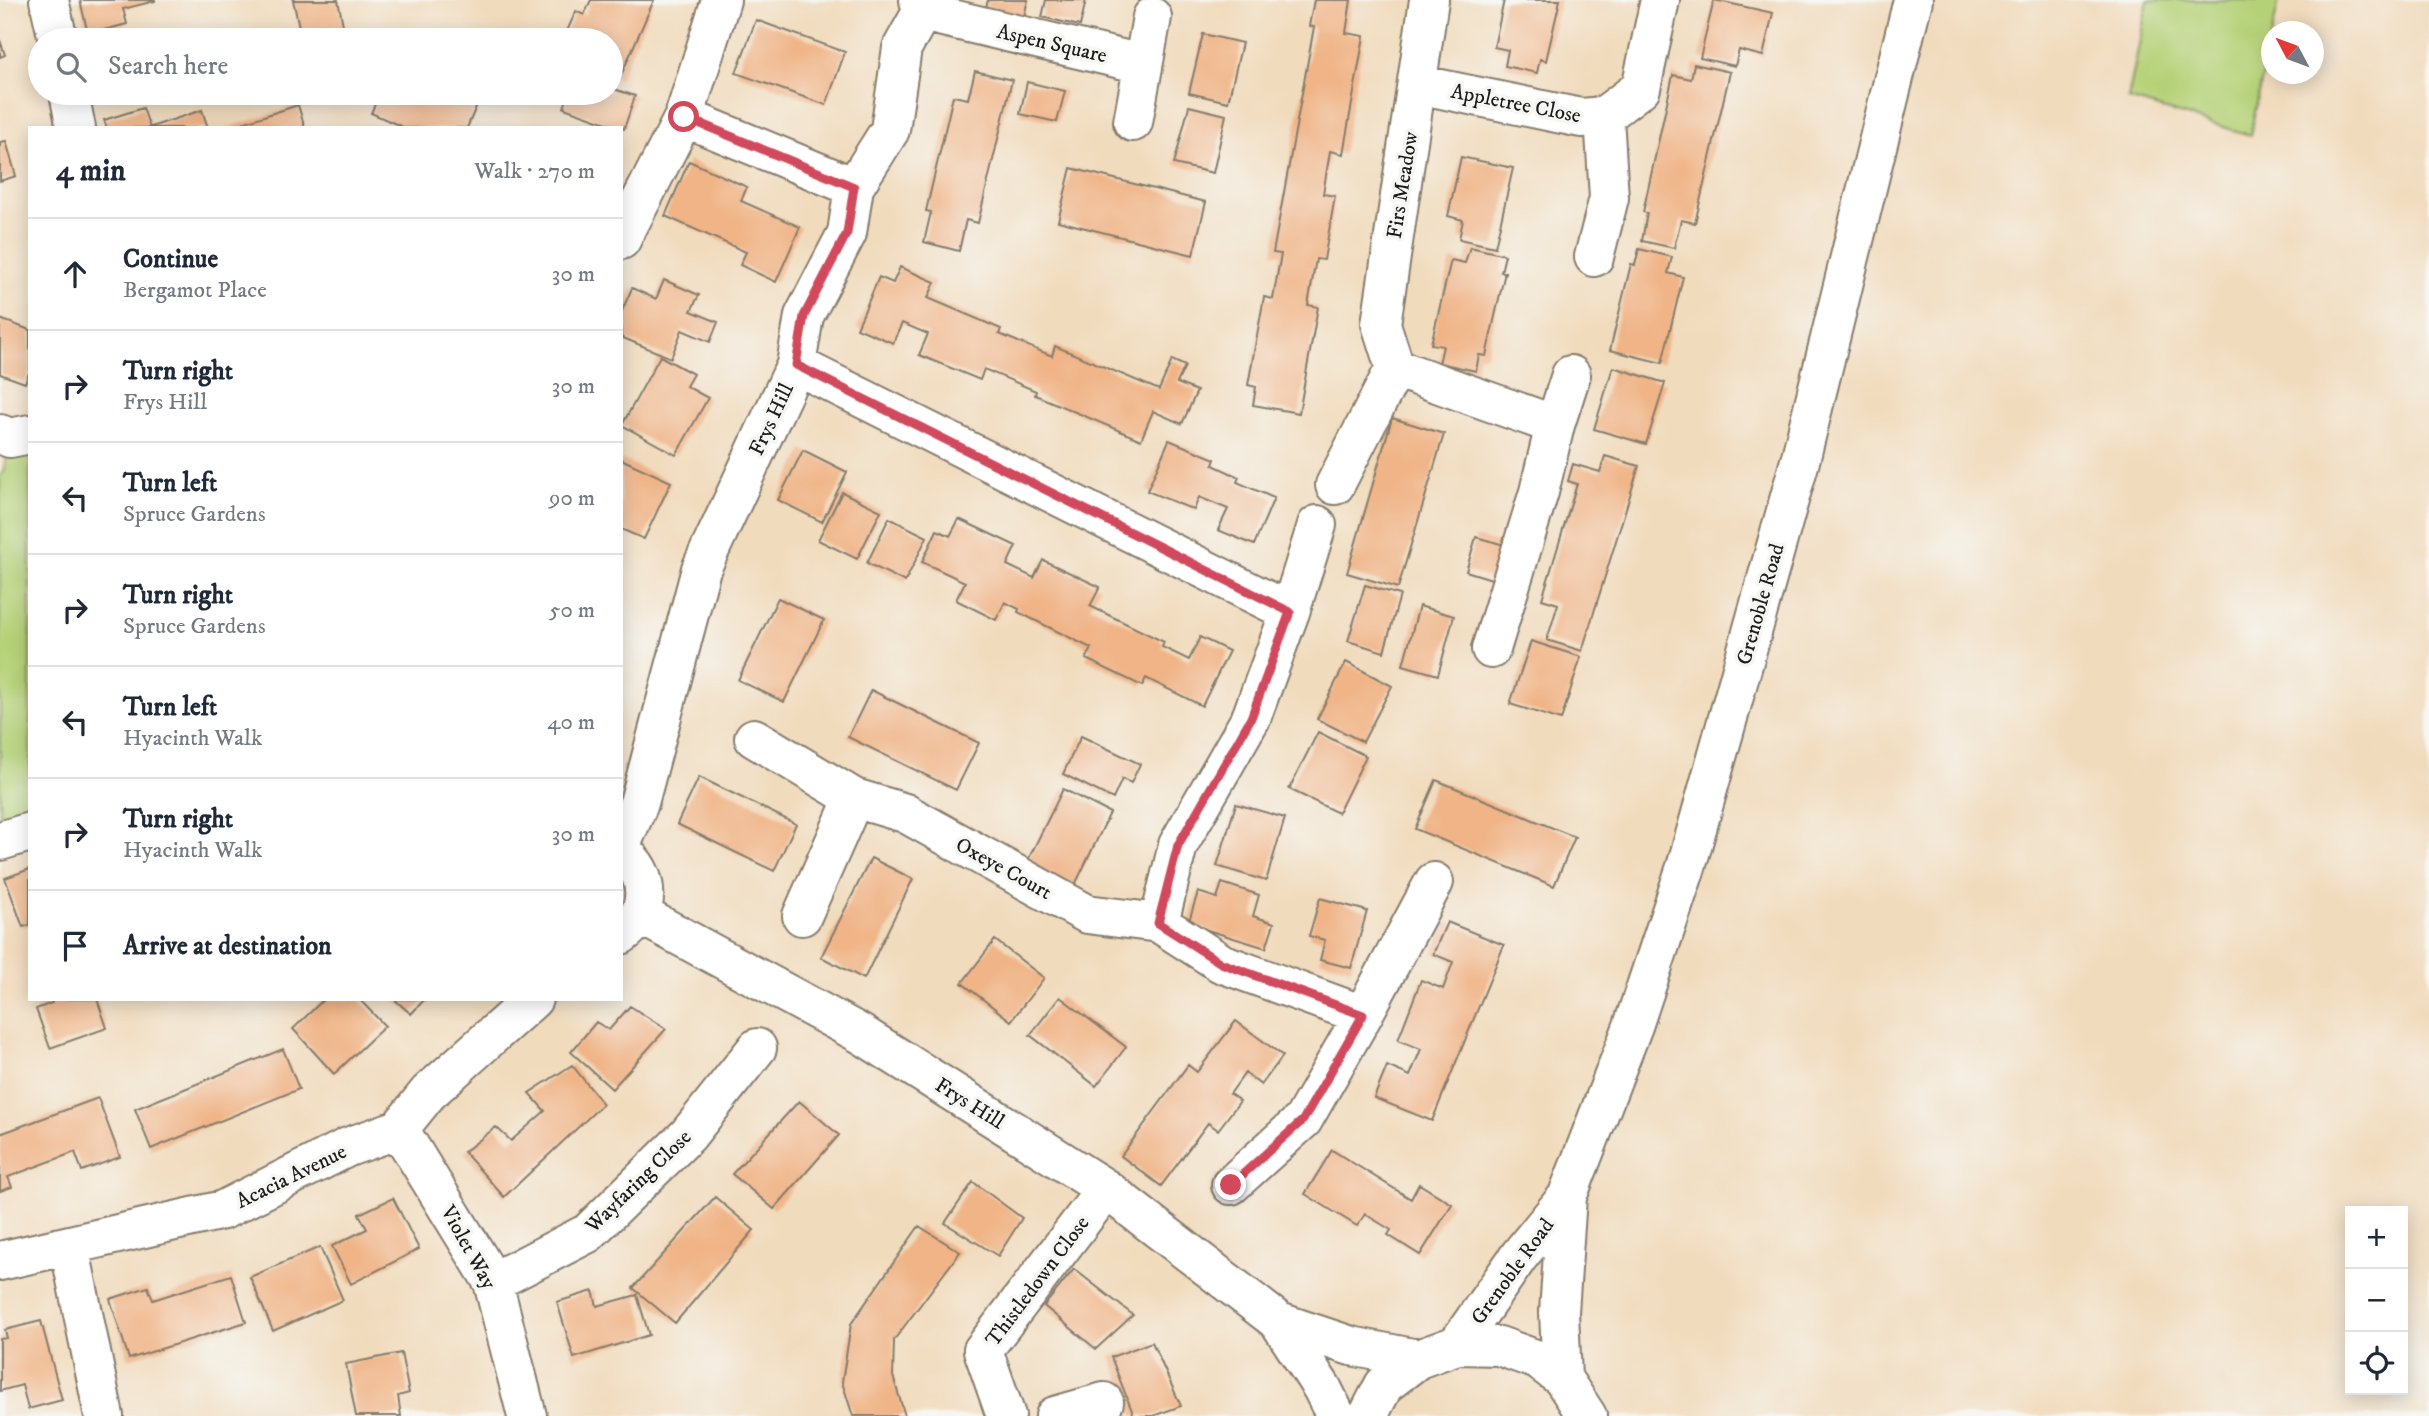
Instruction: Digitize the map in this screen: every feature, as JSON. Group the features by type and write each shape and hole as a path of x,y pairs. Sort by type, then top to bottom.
{"street":[{"path":"49,0 55,28"},
{"path":"623,236 684,117 721,0"},
{"name":"Firs Meadow","path":"1395,368 1381,324 1429,0"},
{"name":"Appletree Close","path":"1418,84 1581,118 1604,116 1642,88 1660,0"},
{"name":"Grenoble Road","path":"1562,1378 1559,1312 1567,1197 1633,1026 1687,864 1800,461 1913,0"},
{"name":"Aspen Square","path":"920,6 1142,64"},
{"name":"Frys Hill","path":"623,840 639,803 701,569 796,365 804,316 847,233 854,187 890,131 902,48 920,6"},
{"path":"1133,122 1152,18"},
{"path":"71,105 76,126"},
{"path":"1594,257 1609,198 1604,116"},
{"path":"684,117 854,187"},
{"path":"796,365 1290,612"},
{"path":"1335,485 1395,368 1555,425"},
{"path":"1491,649 1539,492 1571,374"},
{"path":"0,434 10,438 28,434"},
{"path":"1317,525 1290,612 1251,718 1178,845 1158,923 1221,963 1363,1015"},
{"name":"Oxeye Court","path":"754,738 854,798 905,813 1087,914 1158,923"},
{"path":"802,916 854,798"},
{"path":"0,841 28,833"},
{"path":"623,852 633,859 642,874 646,891 631,925"},
{"path":"1231,1185 1303,1120 1434,882"},
{"name":"Frys Hill","path":"631,925 861,1034 1106,1189 1279,1322 1351,1346 1418,1359"},
{"path":"399,1129 428,1093 531,1001"},
{"name":"Wayfaring Close","path":"493,1282 589,1233 688,1135 757,1048"},
{"name":"Acacia Avenue","path":"0,1261 223,1210 348,1147 399,1129"},
{"name":"Violet Way","path":"399,1129 493,1282 527,1416"},
{"name":"Thistledown Close","path":"1006,1416 983,1350 1106,1189"},
{"name":"Grenoble Road","path":"1457,1345 1519,1256 1567,1197"},
{"path":"69,1245 104,1416"},
{"name":"Frys Hill","path":"1279,1322 1322,1388 1336,1416"},
{"path":"1368,1416 1384,1385 1418,1359 1457,1345 1499,1346 1538,1360 1562,1378 1587,1416"},
{"path":"1055,1416 1104,1402"}],"green space":[{"path":"2148,0 2279,0 2274,21 2261,21 2261,84 2250,135 2128,99"},
{"path":"28,434 28,833 0,841 0,476 4,470 10,438"}],"building":[{"path":"80,0 155,0 123,9 127,24 111,28 87,28"},
{"path":"293,0 338,0 344,28 299,28"},
{"path":"591,0 654,0 623,71 623,28 568,28 576,11 584,15"},
{"path":"988,0 1028,0 1024,16 986,7"},
{"path":"1046,0 1086,0 1080,26 1042,17"},
{"path":"1314,0 1351,0 1346,33 1364,36 1343,154 1330,151 1323,194 1335,196 1324,260 1316,259 1308,305 1318,307 1299,413 1253,405 1256,387 1248,385 1264,297 1273,299 1281,254 1273,253 1314,27 1309,26"},
{"path":"1504,0 1560,0 1546,61 1540,59 1537,73 1505,66 1508,50 1494,47"},
{"path":"1714,0 1773,13 1763,56 1739,50 1735,66 1700,58"},
{"path":"756,20 845,52 826,105 736,73"},
{"path":"1203,34 1242,43 1228,102 1189,93"},
{"path":"0,40 5,55 0,57"},
{"path":"1694,64 1730,72 1695,223 1681,220 1674,248 1642,241 1647,213 1643,212 1673,75 1691,79"},
{"path":"975,71 1012,80 978,223 966,220 959,251 924,242 931,212 926,211 953,96 968,99"},
{"path":"1027,82 1065,91 1057,122 1020,114"},
{"path":"623,92 635,96 624,129 623,126 615,126 564,108 565,105 623,105"},
{"path":"298,105 304,126 233,126"},
{"path":"375,105 477,105 468,126 400,126 371,113"},
{"path":"1189,106 1226,115 1213,173 1174,164"},
{"path":"143,108 149,126 106,126 104,120"},
{"path":"202,110 207,126 154,126"},
{"path":"6,141 16,176 0,181 0,142"},
{"path":"1461,157 1513,168 1495,247 1459,239 1463,220 1448,216"},
{"path":"689,161 747,187 741,201 800,227 776,282 740,265 746,252 665,216"},
{"path":"1071,168 1206,202 1193,255 1058,221"},
{"path":"1470,247 1505,255 1501,272 1505,272 1486,356 1479,355 1476,371 1439,363 1443,346 1431,344 1451,260 1465,263"},
{"path":"1639,249 1672,257 1668,273 1683,277 1662,363 1610,350 1631,264 1635,265"},
{"path":"900,267 935,282 928,298 1001,329 999,334 1052,356 1055,346 1159,390 1172,360 1185,366 1177,383 1197,391 1182,424 1153,411 1141,440 1035,395 1036,391 984,369 980,380 919,355 928,334 902,323 893,343 857,328 879,277 893,283"},
{"path":"664,280 699,295 691,311 718,322 710,342 682,330 671,358 623,338 623,308 632,288 656,299"},
{"path":"0,319 28,329 28,376 25,383 0,374"},
{"path":"660,356 693,374 686,386 708,398 676,455 623,423"},
{"path":"1613,367 1665,383 1646,444 1594,429"},
{"path":"1392,418 1444,434 1398,588 1347,573"},
{"path":"1169,440 1215,459 1213,465 1239,477 1237,482 1274,498 1254,545 1218,530 1228,509 1199,497 1194,510 1147,491"},
{"path":"803,450 847,472 822,522 778,500"},
{"path":"1605,456 1639,466 1582,651 1547,640 1558,604 1542,599 1577,484 1568,481 1573,464 1600,472"},
{"path":"623,460 671,482 644,539 623,530"},
{"path":"842,492 881,511 857,559 818,540"},
{"path":"889,518 927,537 905,582 867,563"},
{"path":"959,519 1016,546 1007,565 1034,578 1043,560 1100,587 1090,606 1164,642 1162,647 1189,660 1200,637 1229,651 1202,706 1146,678 1142,686 1086,659 1091,648 1018,612 1019,609 1005,602 996,620 956,600 965,582 922,562 937,530 950,536"},
{"path":"1476,537 1508,546 1498,581 1466,571"},
{"path":"1365,585 1400,595 1384,652 1348,641"},
{"path":"778,598 824,620 784,702 738,680"},
{"path":"1419,606 1454,616 1438,675 1403,665"},
{"path":"1531,641 1581,657 1561,720 1510,704"},
{"path":"1346,662 1392,686 1363,742 1317,719"},
{"path":"871,690 979,743 956,790 848,737"},
{"path":"1318,732 1366,756 1338,813 1289,789"},
{"path":"1081,736 1140,764 1131,783 1122,779 1113,799 1063,774"},
{"path":"699,777 796,824 774,871 677,824"},
{"path":"1436,780 1575,837 1554,886 1415,829"},
{"path":"1063,789 1110,813 1073,889 1025,866"},
{"path":"1236,804 1285,818 1266,881 1217,866"},
{"path":"871,858 913,879 864,979 821,957"},
{"path":"28,870 28,926 23,927 5,878"},
{"path":"1222,883 1259,895 1253,916 1274,923 1266,948 1188,924 1198,892 1217,898"},
{"path":"1320,898 1367,911 1351,968 1320,960 1325,940 1309,936"},
{"path":"1447,922 1504,945 1432,1121 1374,1098 1387,1066 1410,1076 1421,1049 1398,1040 1421,980 1443,989 1453,962 1433,954"},
{"path":"995,940 1044,978 1011,1021 962,983"},
{"path":"1060,997 1126,1047 1096,1086 1030,1035"},
{"path":"98,1001 107,1028 50,1048 36,1009 52,1003"},
{"path":"322,1001 361,1001 385,1026 334,1074 293,1029"},
{"path":"396,1001 423,1001 411,1014"},
{"path":"630,1006 666,1029 612,1089 571,1052 596,1022 609,1030"},
{"path":"1236,1021 1283,1056 1261,1085 1245,1073 1230,1094 1240,1101 1218,1130 1208,1123 1161,1186 1121,1156 1188,1065 1197,1072"},
{"path":"283,1049 299,1089 151,1149 135,1109"},
{"path":"572,1065 603,1104 504,1197 464,1152 496,1127 511,1141 545,1111 529,1093"},
{"path":"98,1098 120,1157 82,1171 75,1152 8,1177 12,1187 0,1191 0,1134"},
{"path":"799,1101 839,1135 774,1209 732,1174"},
{"path":"1332,1150 1411,1199 1419,1184 1452,1204 1420,1255 1388,1235 1391,1230 1365,1214 1357,1226 1305,1194"},
{"path":"973,1182 1022,1218 998,1256 945,1223"},
{"path":"715,1197 754,1230 675,1323 633,1288"},
{"path":"393,1198 419,1249 351,1284 332,1246 367,1229 359,1214"},
{"path":"919,1226 960,1252 894,1340 893,1376 905,1416 853,1416 842,1382 851,1324"},
{"path":"320,1247 343,1300 273,1331 250,1277"},
{"path":"1074,1269 1133,1315 1096,1349 1044,1306"},
{"path":"231,1275 246,1322 129,1359 110,1299 148,1287 153,1300"},
{"path":"593,1291 597,1306 637,1295 649,1335 574,1358 557,1302"},
{"path":"41,1321 62,1400 28,1409 22,1385 0,1391 0,1339 7,1338 5,1330"},
{"path":"1152,1342 1181,1406 1153,1416 1134,1416 1111,1357"},
{"path":"401,1353 409,1393 398,1396 401,1416 356,1416 346,1364"}],"route":[{"path":"684,117 854,187 847,233 804,316 796,365 1290,612 1251,718 1178,845 1158,923 1221,963 1363,1015 1303,1120 1231,1185"}]}
